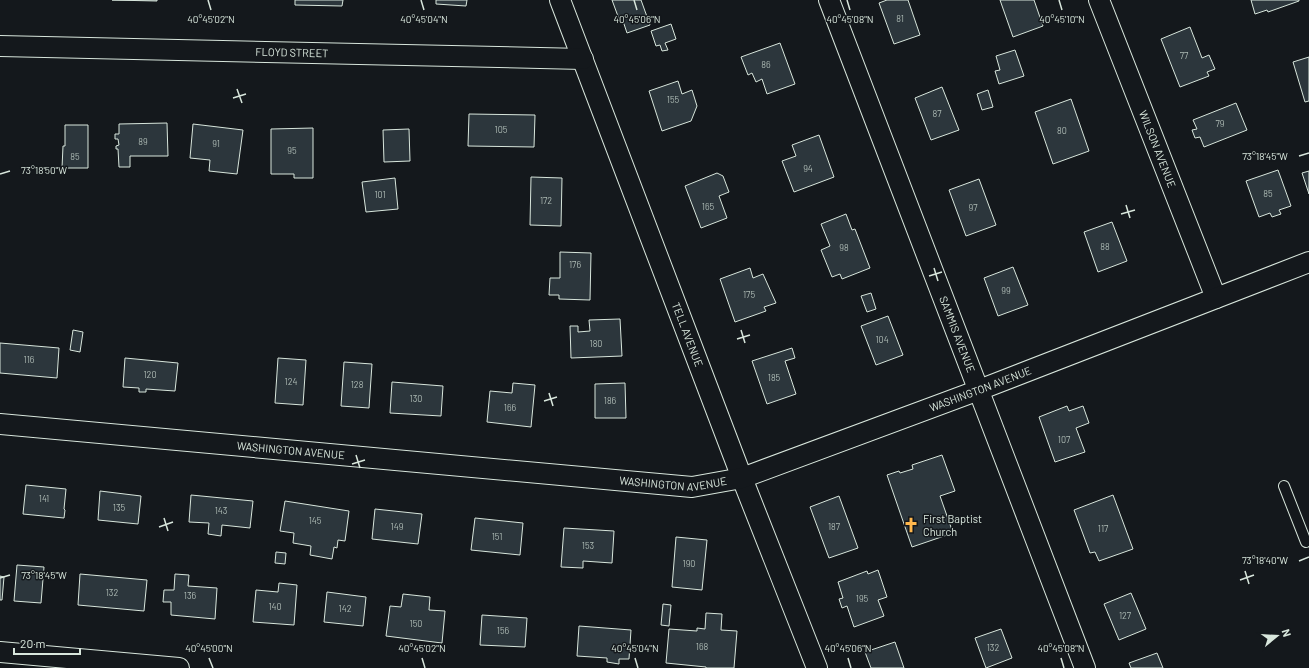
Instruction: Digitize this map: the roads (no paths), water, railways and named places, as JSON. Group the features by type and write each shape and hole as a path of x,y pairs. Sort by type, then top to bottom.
{"street":[{"name":"TELL AVENUE","path":"560,0 742,478 817,668"},
{"name":"SAMMIS AVENUE","path":"829,0 1085,668"},
{"name":"WILSON AVENUE","path":"1099,0 1216,298"},
{"name":"FLOYD STREET","path":"0,46 583,59"},
{"name":"WASHINGTON AVENUE","path":"0,424 692,487 742,478 979,390 1309,262"},
{"path":"0,652 179,668"}],"lane":[{"path":"1284,486 1308,544"}],"place":[{"name":"First Baptist Church","path":"911,525"}]}
